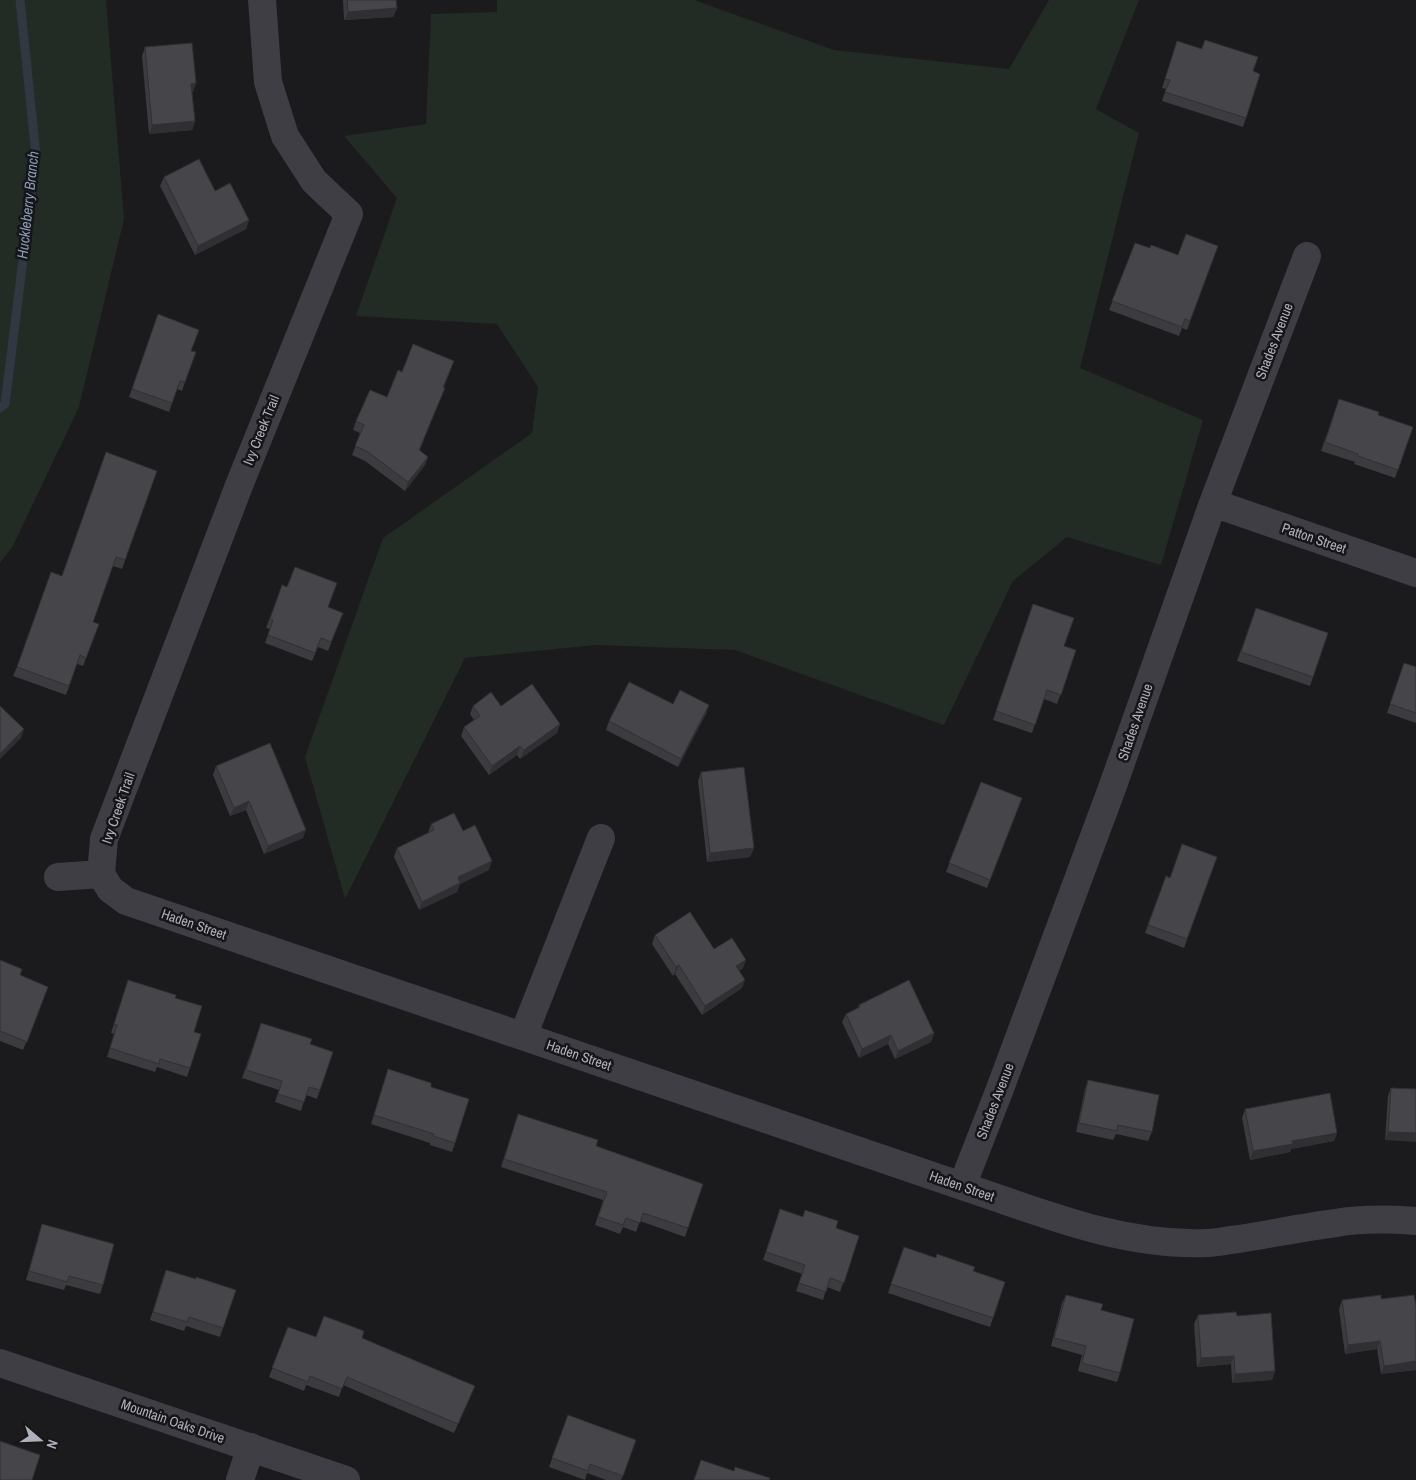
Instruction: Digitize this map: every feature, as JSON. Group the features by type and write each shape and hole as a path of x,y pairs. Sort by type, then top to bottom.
{"street":[{"name":"Ivy Creek Trail","path":"102,874 103,848 108,830 240,484 349,214 314,181 285,136 268,82 262,0"},
{"name":"Shades Avenue","path":"962,1186 1111,791 1213,503 1307,256"},
{"name":"Patton Street","path":"1213,503 1416,573"},
{"path":"523,1036 601,838"},
{"path":"58,877 102,874"},
{"name":"Haden Street","path":"102,874 110,889 126,901 962,1186 1117,1236 1157,1241 1206,1243 1339,1222 1387,1219 1416,1221"},
{"name":"Mountain Oaks Drive","path":"0,1362 346,1480"},
{"path":"240,1480 251,1448"}],"shaded area":[{"path":"0,0 106,0 124,219 79,407 13,546 0,563"},
{"path":"497,0 694,0 834,50 1009,69 1049,0 1139,0 1096,109 1139,133 1080,368 1203,420 1161,565 1067,537 1013,581 944,725 735,650 596,645 465,658 345,899 305,757 383,538 532,433 538,387 497,324 356,316 397,198 344,136 426,124 431,14 497,12"}],"building":[{"path":"347,0 396,0 397,8 348,12"},
{"path":"1205,40 1258,57 1253,71 1260,74 1246,118 1165,92 1170,80 1165,79 1177,41 1202,49"},
{"path":"192,43 196,83 191,84 195,121 152,125 145,47"},
{"path":"199,159 215,191 230,183 249,220 198,246 164,177"},
{"path":"1186,234 1218,246 1190,321 1185,319 1182,327 1112,301 1135,243 1150,248 1151,245 1178,255"},
{"path":"158,314 199,330 191,351 196,352 185,382 180,381 172,403 132,389"},
{"path":"413,344 454,361 443,387 445,388 419,450 428,457 408,482 368,452 355,446 364,425 356,421 370,390 387,397 398,370 402,372"},
{"path":"1339,399 1379,412 1378,415 1413,427 1398,470 1325,442"},
{"path":"106,452 157,471 125,560 116,557 93,622 99,624 86,658 80,655 69,686 17,667 51,572 62,576"},
{"path":"295,567 337,583 328,607 343,613 331,642 321,638 315,653 268,635 273,620 270,619 282,585 287,587"},
{"path":"1033,604 1074,618 1064,646 1076,650 1061,695 1047,690 1035,725 996,711"},
{"path":"1256,608 1328,633 1313,677 1241,652"},
{"path":"1404,663 1416,667 1416,713 1390,704"},
{"path":"629,682 673,704 680,690 709,705 681,759 609,721"},
{"path":"532,684 560,724 524,750 520,746 492,766 464,727 480,716 473,706 491,692 501,706"},
{"path":"0,706 24,729 0,754"},
{"path":"270,743 306,830 268,846 249,801 234,808 216,766"},
{"path":"744,767 754,848 710,853 701,772"},
{"path":"981,782 1022,798 990,880 949,863"},
{"path":"454,813 463,831 475,825 492,861 458,877 460,883 422,902 397,848 434,830 431,824"},
{"path":"1182,844 1217,857 1187,939 1148,925 1166,876 1170,878"},
{"path":"690,912 714,949 732,938 746,960 736,966 745,980 705,1006 679,965 676,967 655,935"},
{"path":"0,960 22,969 20,975 48,987 27,1042 0,1031"},
{"path":"128,980 176,995 175,998 202,1006 194,1032 201,1034 190,1068 160,1059 159,1064 110,1048 117,1025 114,1024"},
{"path":"909,980 934,1033 898,1051 891,1035 862,1049 846,1014 860,1007 859,1005"},
{"path":"261,1023 312,1039 310,1044 333,1052 320,1090 309,1087 304,1102 278,1094 282,1081 246,1070"},
{"path":"388,1069 431,1083 431,1087 469,1099 455,1143 433,1136 434,1134 374,1115"},
{"path":"1088,1080 1159,1095 1152,1132 1118,1125 1117,1131 1079,1123"},
{"path":"1391,1088 1416,1089 1416,1133 1388,1132"},
{"path":"1330,1093 1337,1133 1292,1141 1293,1144 1253,1151 1245,1109"},
{"path":"518,1114 598,1140 596,1146 703,1184 688,1228 643,1213 640,1223 626,1218 623,1225 598,1217 607,1192 504,1159"},
{"path":"780,1209 803,1217 805,1210 838,1221 836,1228 859,1236 844,1283 830,1278 826,1292 799,1283 805,1265 766,1252"},
{"path":"42,1224 114,1244 103,1285 69,1276 67,1282 29,1271"},
{"path":"904,1247 936,1258 937,1254 975,1267 973,1271 1005,1282 993,1318 891,1284"},
{"path":"166,1270 196,1279 196,1277 236,1290 223,1328 189,1317 187,1322 153,1312"},
{"path":"1066,1295 1103,1304 1101,1310 1134,1319 1120,1373 1082,1363 1086,1346 1054,1338"},
{"path":"1381,1295 1381,1299 1414,1295 1416,1306 1416,1361 1384,1366 1380,1341 1348,1345 1342,1300"},
{"path":"1236,1312 1237,1316 1271,1313 1275,1371 1235,1374 1234,1356 1201,1358 1198,1315"},
{"path":"324,1316 364,1331 362,1338 475,1386 458,1424 347,1377 342,1389 310,1376 308,1382 272,1368 288,1327 316,1337"},
{"path":"568,1415 636,1440 623,1476 590,1464 588,1471 552,1458"},
{"path":"0,1441 40,1455 32,1480 0,1480"},
{"path":"701,1460 734,1471 735,1467 770,1478 769,1480 694,1480"}],"waterway":[{"name":"Huckleberry Branch","path":"0,408 5,404 36,155 20,0"}]}
